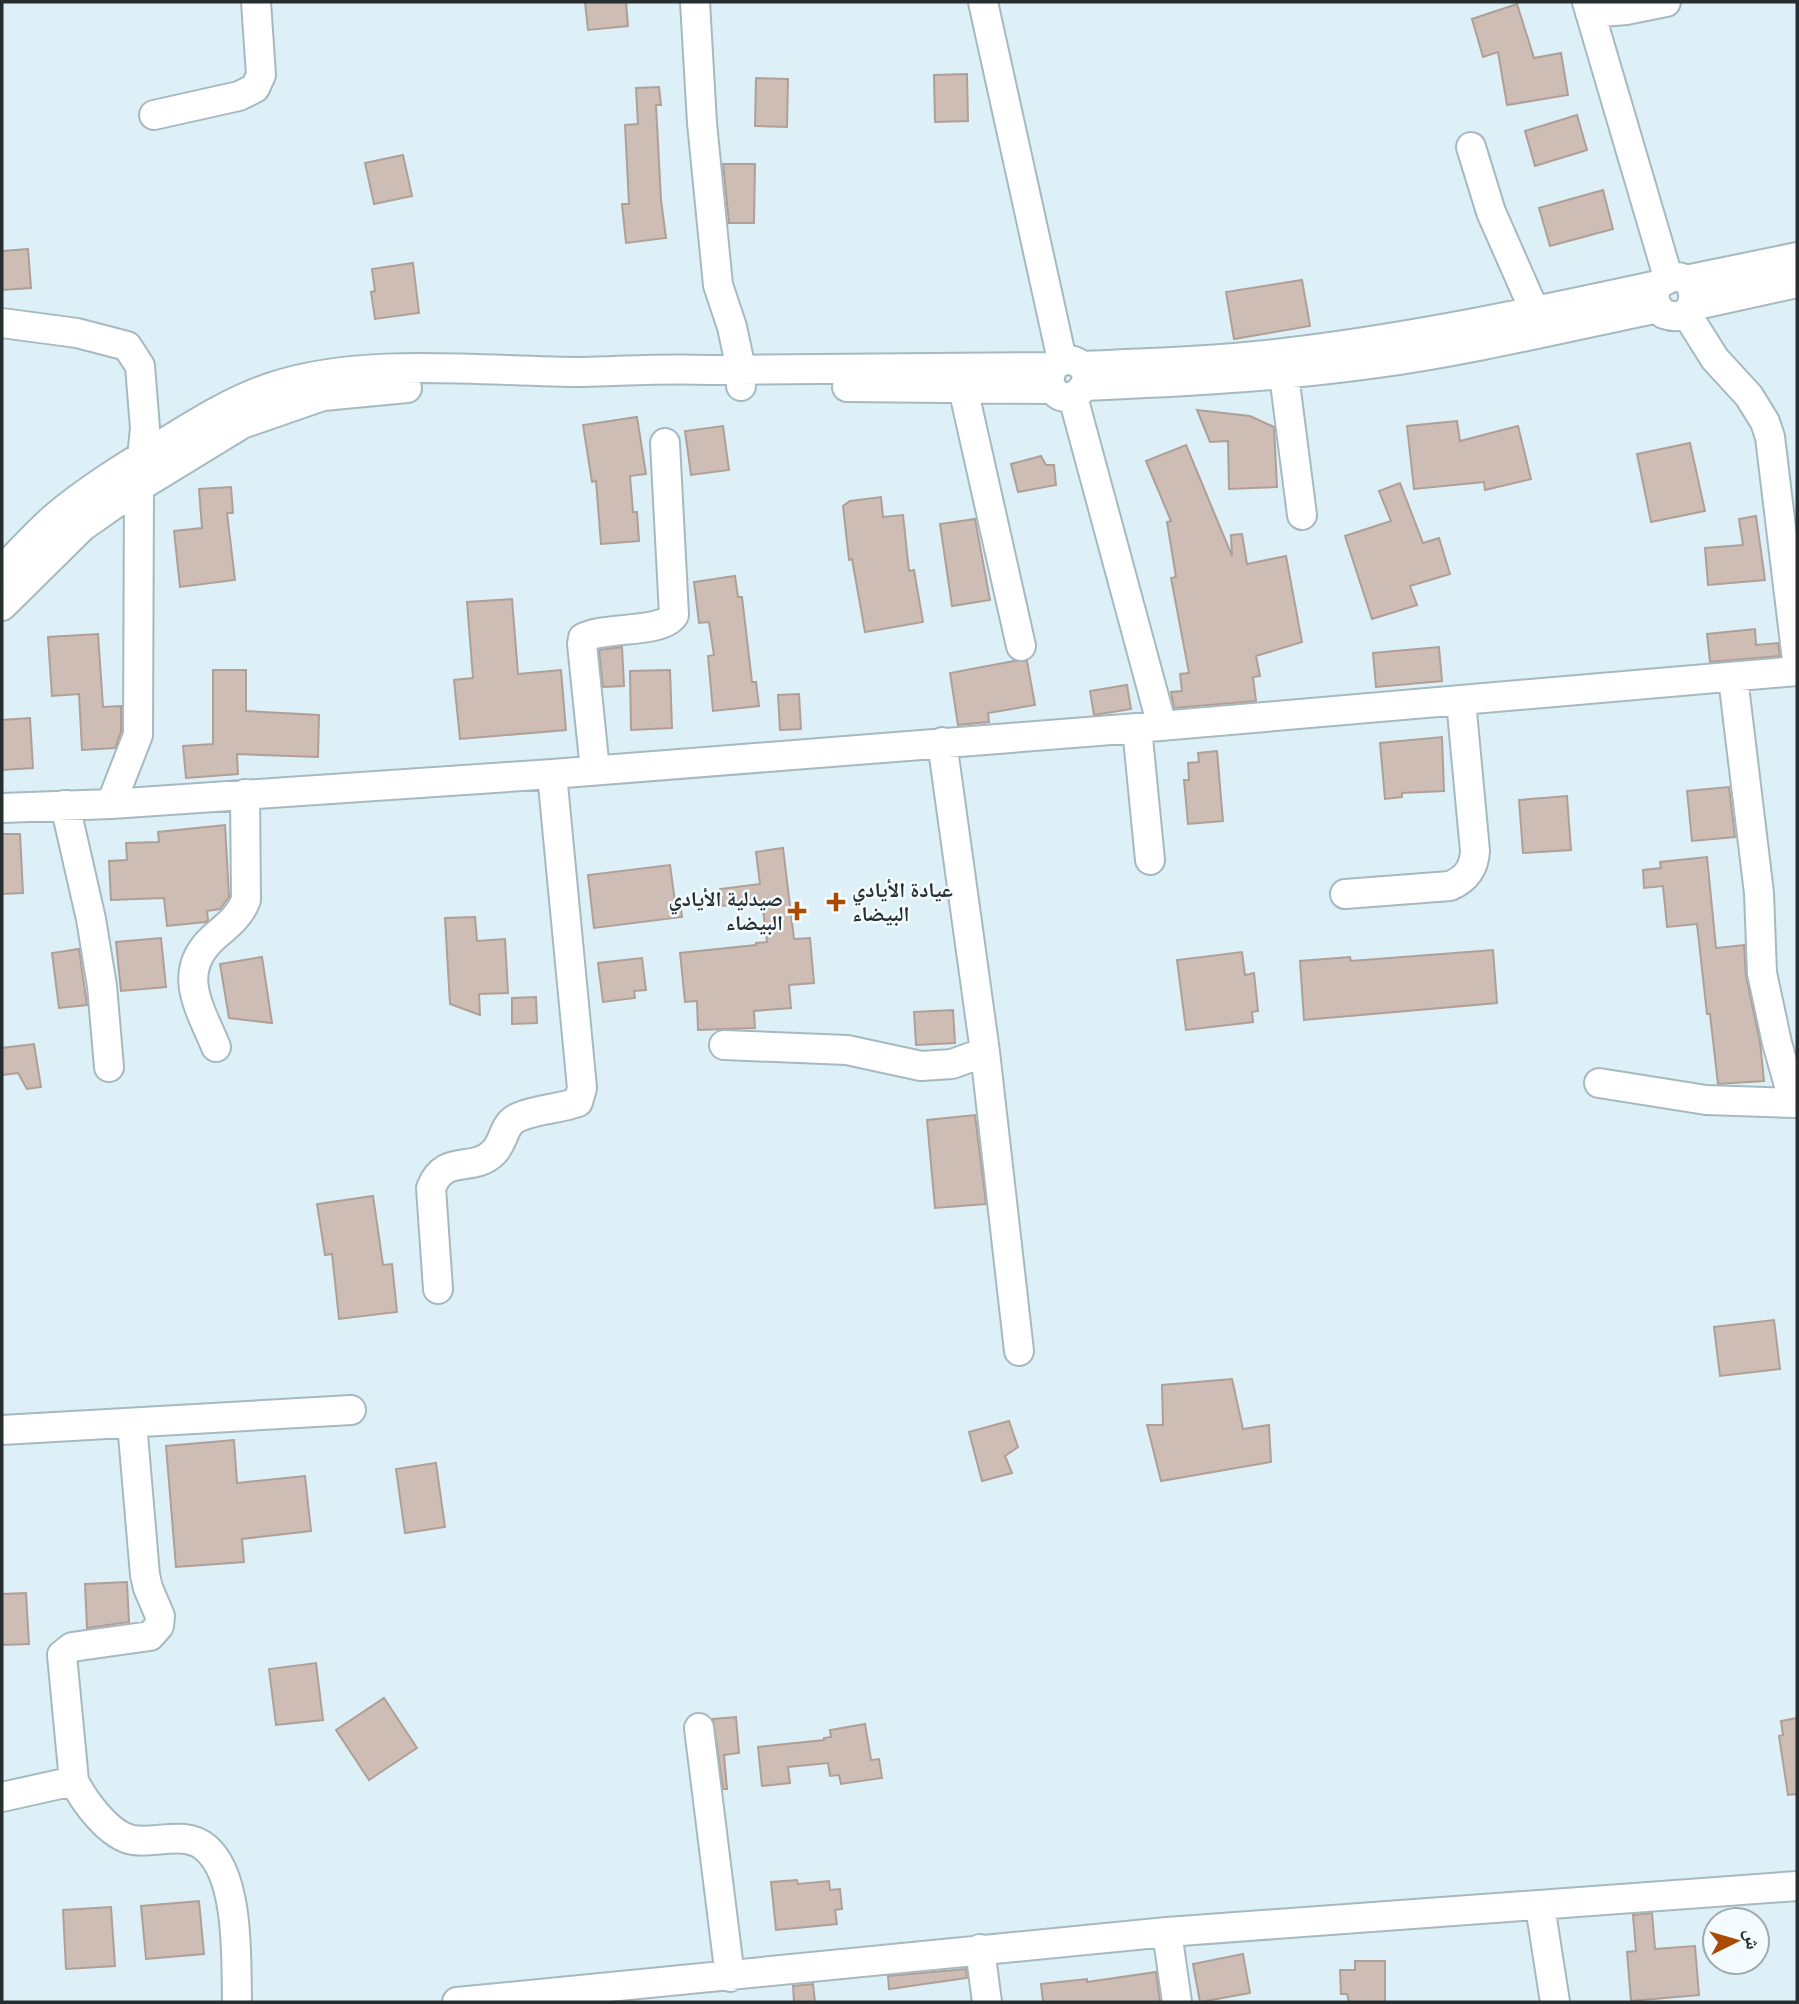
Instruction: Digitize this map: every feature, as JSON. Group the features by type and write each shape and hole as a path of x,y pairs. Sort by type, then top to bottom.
{"street":[{"path":"154,115 239,96 255,88 261,75 256,2"},
{"path":"695,2 702,123 718,285 732,327 741,378"},
{"path":"983,2 1149,727 1150,860"},
{"path":"1666,2 1626,10 1589,7 1675,295 1715,359 1754,402 1770,437 1797,660"},
{"path":"1471,147 1491,212 1535,312"},
{"path":"2,570 55,517 116,472 208,416 272,387 323,375 484,368 963,388 1236,358 1333,358 1480,346 1675,295 1797,257"},
{"path":"2,606 82,527 139,487 242,424 323,396 380,389 451,386 594,388 741,378 1284,375 1333,358 1535,312 1797,283"},
{"path":"2,323 77,333 127,346 139,366 145,428 139,487 138,735 111,804"},
{"path":"1284,375 1302,515"},
{"path":"963,388 1021,646"},
{"path":"595,770 583,638 598,632 664,624 674,615 665,443"},
{"path":"2,808 111,804 552,774 1149,727 1797,671"},
{"path":"1599,1083 1706,1100 1794,1103 1777,1043 1762,973 1759,893 1733,678"},
{"path":"1345,894 1450,886 1459,882 1471,870 1475,851 1461,701"},
{"path":"942,742 985,1052 1019,1351"},
{"path":"438,1289 431,1188 436,1174 445,1168 476,1161 494,1153 505,1129 517,1117 578,1102 582,1088 552,774"},
{"path":"216,1048 192,988 197,958 204,946 241,913 246,900 244,794"},
{"path":"65,805 92,919 102,986 109,1067"},
{"path":"724,1045 846,1050 921,1066 952,1064 985,1052"},
{"path":"2,1430 351,1410"},
{"path":"132,1423 145,1574 160,1616 159,1626 150,1636 72,1647 62,1655 74,1781 81,1796 101,1820 122,1836 134,1841 188,1839 206,1847 218,1863 228,1887 234,1925 237,2002"},
{"path":"699,1728 730,1977"},
{"path":"2,1797 74,1781"},
{"path":"457,2002 525,2000 980,1949 1167,1932 1797,1886"},
{"path":"1540,1906 1555,2002"},
{"path":"1167,1932 1177,2002"},
{"path":"980,1949 987,2002"}],"building":[{"path":"585,2 626,2 628,26 588,30"},
{"path":"1517,4 1534,58 1561,53 1568,95 1507,105 1498,52 1483,57 1472,19"},
{"path":"967,74 968,121 935,122 934,75"},
{"path":"756,78 788,79 787,127 755,126"},
{"path":"659,87 661,105 656,105 661,200 666,238 626,243 622,204 629,204 625,125 638,124 636,88"},
{"path":"1577,115 1587,150 1535,166 1525,131"},
{"path":"403,155 412,196 374,204 365,163"},
{"path":"723,164 755,164 754,223 729,223"},
{"path":"1603,190 1613,229 1550,246 1539,208"},
{"path":"28,249 31,288 2,290 2,251"},
{"path":"413,263 419,313 375,319 371,292 375,291 372,269"},
{"path":"1302,280 1310,326 1234,339 1226,292"},
{"path":"1197,410 1250,416 1274,427 1277,487 1229,489 1228,441 1210,442"},
{"path":"637,417 646,474 630,476 639,541 601,544 596,481 592,482 583,425"},
{"path":"1457,421 1460,441 1518,426 1531,479 1485,490 1484,482 1414,489 1407,426"},
{"path":"723,426 729,470 691,475 685,431"},
{"path":"1690,443 1705,511 1651,522 1637,454"},
{"path":"1186,445 1232,556 1231,535 1242,534 1247,564 1286,556 1302,642 1256,656 1260,676 1253,677 1256,701 1174,708 1171,692 1182,691 1180,674 1189,673 1171,578 1176,577 1167,522 1171,521 1146,461"},
{"path":"1041,456 1046,465 1054,465 1056,485 1018,492 1011,464"},
{"path":"1400,483 1423,543 1439,538 1450,574 1410,586 1417,605 1372,619 1345,536 1391,521 1379,491"},
{"path":"231,487 233,513 227,513 235,580 180,587 174,531 202,528 199,489"},
{"path":"881,497 883,517 903,515 909,571 914,570 923,622 865,632 852,559 849,560 843,506 850,501"},
{"path":"1756,516 1765,580 1708,585 1705,548 1743,545 1739,519"},
{"path":"975,519 990,600 952,606 940,524"},
{"path":"735,576 738,597 742,597 752,682 756,682 759,706 713,711 708,656 714,655 709,622 699,623 694,582"},
{"path":"512,599 518,674 561,670 566,730 460,739 454,680 473,678 467,602"},
{"path":"1755,629 1756,645 1778,643 1780,656 1710,662 1707,634"},
{"path":"98,634 103,707 121,706 121,732 115,748 82,750 79,694 52,696 48,637"},
{"path":"622,647 624,686 603,687 599,650"},
{"path":"1439,647 1442,681 1376,687 1373,653"},
{"path":"1027,661 1035,705 988,713 989,722 958,725 950,673"},
{"path":"213,670 246,670 246,711 319,715 318,757 237,754 238,774 186,778 183,746 213,744"},
{"path":"670,670 672,728 631,730 630,671"},
{"path":"1127,685 1131,709 1094,715 1090,691"},
{"path":"799,694 801,729 780,730 778,695"},
{"path":"30,718 33,768 2,770 2,720"},
{"path":"1442,737 1444,791 1402,793 1402,797 1385,799 1380,743"},
{"path":"1217,751 1223,821 1188,824 1184,780 1189,780 1188,763 1199,762 1198,753"},
{"path":"1729,787 1735,837 1692,841 1687,791"},
{"path":"1567,796 1571,850 1523,853 1519,800"},
{"path":"225,825 229,897 220,909 207,911 206,922 167,926 164,898 111,900 109,861 127,860 126,843 159,842 158,832"},
{"path":"2,834 20,834 23,893 2,894"},
{"path":"783,848 794,939 810,938 814,983 789,985 791,1008 754,1011 755,1028 698,1030 697,1001 685,1002 680,953 767,942 762,901 722,906 720,889 760,884 756,852"},
{"path":"1707,857 1716,948 1744,945 1746,976 1760,1042 1764,1081 1718,1084 1697,924 1667,927 1663,886 1644,888 1643,870 1661,868 1660,862"},
{"path":"670,865 675,902 680,901 682,917 594,928 588,875"},
{"path":"475,917 477,941 505,939 508,993 479,994 480,1015 450,1004 445,918"},
{"path":"161,938 166,987 121,991 116,942"},
{"path":"79,949 87,1005 59,1008 52,953"},
{"path":"1493,950 1497,1003 1304,1020 1300,961 1350,957 1351,961"},
{"path":"1242,952 1245,975 1254,973 1258,1011 1252,1012 1253,1022 1186,1030 1177,960"},
{"path":"262,957 272,1023 229,1018 220,964"},
{"path":"642,958 646,990 634,991 635,998 603,1002 598,963"},
{"path":"536,997 537,1023 512,1024 512,998"},
{"path":"953,1010 955,1043 916,1045 914,1012"},
{"path":"34,1044 41,1087 27,1089 18,1073 2,1075 2,1048"},
{"path":"975,1115 986,1204 935,1208 927,1120"},
{"path":"373,1196 383,1265 392,1264 397,1312 339,1319 332,1254 325,1255 317,1204"},
{"path":"1774,1320 1780,1369 1720,1376 1714,1327"},
{"path":"1232,1379 1243,1429 1269,1425 1271,1462 1161,1481 1147,1425 1163,1425 1162,1385"},
{"path":"1009,1421 1018,1447 1005,1456 1012,1473 982,1481 969,1432"},
{"path":"234,1440 237,1483 305,1476 311,1531 242,1539 244,1562 176,1567 166,1446"},
{"path":"436,1463 445,1527 405,1533 396,1469"},
{"path":"127,1582 129,1622 87,1628 85,1584"},
{"path":"26,1593 29,1644 2,1645 2,1594"},
{"path":"316,1663 323,1720 276,1725 269,1669"},
{"path":"384,1698 417,1748 369,1780 336,1730"},
{"path":"736,1717 739,1753 724,1755 727,1789 723,1789 713,1719"},
{"path":"1797,1718 1797,1794 1788,1795 1779,1736 1783,1735 1781,1721"},
{"path":"865,1724 871,1760 879,1759 882,1778 841,1784 839,1775 830,1776 828,1763 788,1767 790,1783 762,1786 758,1747 824,1740 831,1737 830,1730"},
{"path":"797,1880 798,1884 829,1881 830,1890 840,1889 842,1909 835,1910 837,1924 776,1930 771,1882"},
{"path":"199,1901 204,1954 146,1959 141,1906"},
{"path":"111,1907 115,1966 66,1969 63,1910"},
{"path":"1652,1913 1655,1949 1695,1946 1699,1995 1631,2001 1627,1952 1636,1951 1633,1915"},
{"path":"1243,1954 1250,1993 1200,2002 1193,1964"},
{"path":"1355,1961 1385,1961 1385,2002 1349,2002 1347,1994 1341,1994 1340,1970 1355,1970"},
{"path":"966,1969 967,1978 889,1989 888,1976"},
{"path":"1156,1972 1160,2002 1043,2002 1041,1984 1087,1979 1087,1982"},
{"path":"813,1984 815,2002 794,2002 793,1986"}],"place":[{"name":"عيادة الأيادي البيضاء","path":"836,902"},
{"name":"صيدلية الأيادي البيضاء","path":"797,911"}]}
